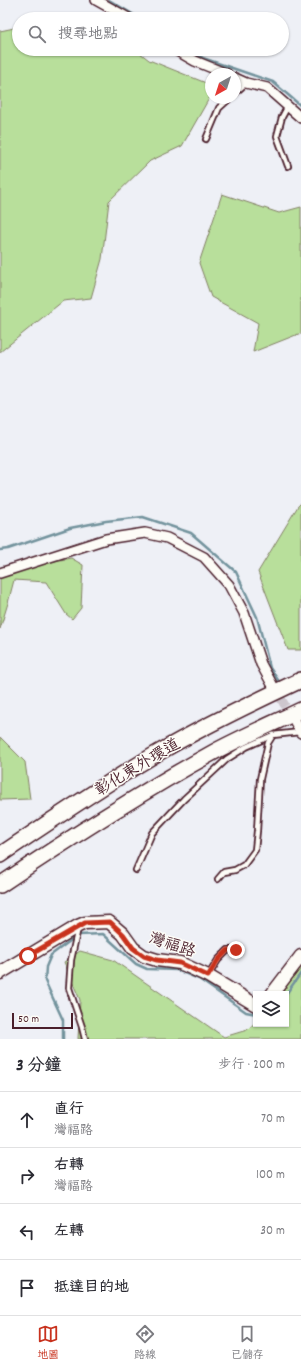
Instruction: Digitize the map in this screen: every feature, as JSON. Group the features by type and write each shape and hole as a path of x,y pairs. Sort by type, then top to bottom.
{"main road":[{"path":"0,855 126,772 202,728 301,680"},
{"name":"彰化東外環道","path":"0,863 92,802 167,757 245,715 301,690"},
{"name":"彰化東外環道","path":"0,877 97,813 171,768 212,746 301,703"},
{"path":"0,885 141,794 215,752 253,732 298,716"}],"street":[{"path":"96,0 117,12"},
{"path":"186,56 212,68"},
{"path":"241,81 267,88 301,118"},
{"path":"0,573 106,539 145,533 167,538 204,557 229,585 244,613 261,664 273,686"},
{"path":"298,716 301,732"},
{"name":"灣福路","path":"0,973 78,926 85,923 110,922 123,934 133,948 144,956 157,960 180,963 208,976 253,1003"},
{"path":"274,991 301,956"}],"lane":[{"path":"241,88 246,83"},
{"path":"206,140 219,108 223,104"},
{"path":"288,106 282,116 277,136 288,166"},
{"path":"136,870 152,833 184,799 227,759 246,747 273,735 301,732"},
{"path":"218,879 224,872 235,870 244,865 255,850 260,779 268,744 273,735"},
{"path":"78,926 71,960 69,988 85,1039"},
{"path":"208,976 218,960 228,950 236,950"}],"green space":[{"path":"12,28 12,56 144,56 149,60 205,83 206,104 182,146 150,161 109,201 102,259 91,298 63,301 0,352 0,31"},
{"path":"222,194 279,213 301,207 301,333 253,352 258,323 211,297 199,263"},
{"path":"301,503 301,650 288,650 258,572"},
{"path":"71,558 83,565 81,608 72,619 66,614 46,582 14,580 0,629 0,571"},
{"path":"0,737 25,762 30,799 0,800"},
{"path":"80,951 113,960 224,1037 247,1030 253,1025 253,1027 289,1027 289,991 284,991 301,960 301,1039 78,1039 80,1000 64,962"}],"waterway":[{"path":"109,0 129,12"},
{"path":"200,56 273,82 301,106"},
{"path":"0,550 8,549 70,528 106,521 143,517 191,533 236,572 257,617 270,668 280,683"},
{"path":"63,1039 63,1020 45,981 46,967 51,955 78,935 103,934 136,964 147,969 177,970 199,979 246,1012 253,1013"},
{"path":"288,991 301,973"}],"tunnel":[{"path":"274,687 293,719"}],"route":[{"path":"28,956 85,923 110,922 123,934 133,948 144,956 157,960 180,963 208,976 218,960 228,950 236,950"}]}
